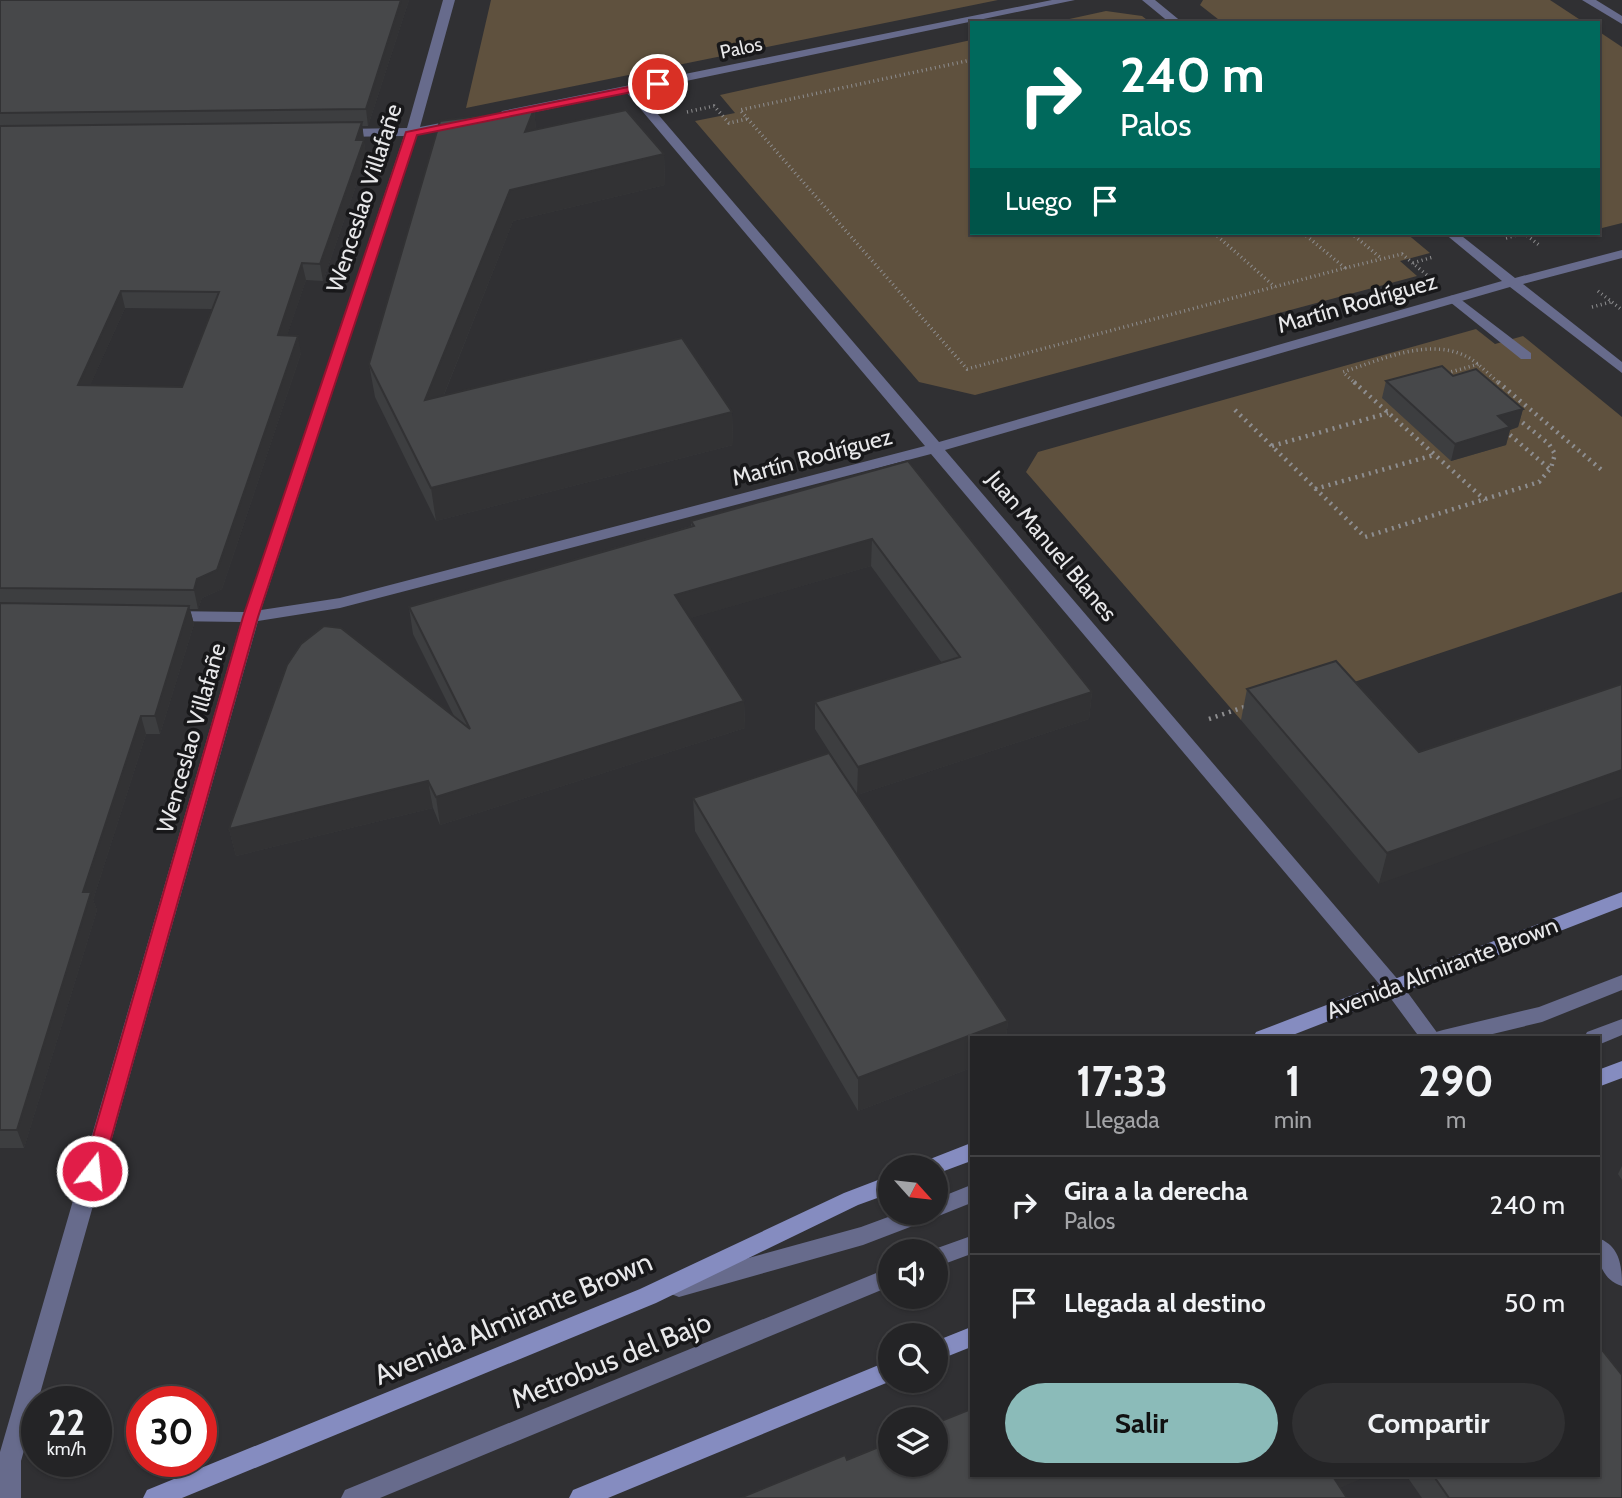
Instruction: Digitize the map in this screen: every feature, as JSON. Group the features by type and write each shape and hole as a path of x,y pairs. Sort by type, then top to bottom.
{"main road":[{"name":"Avenida Almirante Brown","path":"1268,1036 1622,899"},
{"path":"1600,1078 1622,1069"},
{"path":"948,1161 970,1152"},
{"name":"Avenida Almirante Brown","path":"155,1498 648,1296 851,1199 878,1189"},
{"path":"948,1346 970,1337"},
{"path":"581,1498 878,1375"}],"street":[{"name":"Wenceslao Villafañe","path":"9,1498 9,1461 251,617 412,132 449,0"},
{"name":"Palos","path":"494,116 1069,0"},
{"path":"1148,0 1174,21"},
{"path":"1588,0 1622,21"},
{"name":"Juan Manuel Blanes","path":"631,90 1393,987 1430,1036"},
{"path":"330,133 412,132 480,119"},
{"path":"1453,235 1622,369"},
{"name":"Martín Rodríguez","path":"153,616 251,617 340,603 935,449 1514,282 1622,254"},
{"path":"1455,299 1523,354"},
{"path":"1451,1036 1542,1014 1622,982"},
{"path":"1599,1036 1622,1027"},
{"path":"948,1203 970,1194"},
{"name":"Metrobus del Bajo","path":"648,1296 863,1236 892,1225"},
{"path":"948,1254 970,1245"},
{"path":"1600,1250 1622,1277"},
{"name":"Metrobus del Bajo","path":"353,1498 878,1281"}],"path":[{"path":"970,60 740,110 967,369 1402,254 1455,299"},
{"path":"655,119 714,106 729,123 747,119"},
{"path":"1216,235 1275,287"},
{"path":"1305,235 1345,268"},
{"path":"1353,235 1381,259"},
{"path":"1485,500 1343,372 1433,347 1461,353 1604,472"},
{"path":"1436,377 1523,354"},
{"path":"1460,370 1470,378"},
{"path":"1235,410 1365,537 1535,485 1552,471 1555,454 1549,444 1510,411"},
{"path":"1272,446 1388,413"},
{"path":"1510,435 1552,471"},
{"path":"1315,489 1434,454"},
{"path":"1175,730 1258,703"}],"shaded area":[{"path":"491,0 998,0 466,108"},
{"path":"1203,0 1550,0 1582,21 1220,21 1200,5"},
{"path":"1106,11 1142,16 1148,21 1060,21"},
{"path":"1600,32 1622,47 1622,223 1600,228"},
{"path":"970,40 970,235 1408,235 1430,253 1400,261 1417,276 975,395 919,382 695,121 735,113 720,95"},
{"path":"1476,329 1495,344 1523,336 1622,417 1622,592 1241,720 1026,472 1038,452"}],"building":[{"path":"0,0 401,0 366,109 0,113"},
{"path":"534,109 525,132 626,110 664,154 510,190 425,400 682,338 732,412 431,488 369,364 440,121"},
{"path":"362,122 356,140 364,140 320,264 302,263 278,335 298,336 217,570 197,579 194,590 0,588 0,126","holes":["121,291 219,292 182,387 78,385"]},
{"path":"1442,366 1453,376 1476,369 1523,409 1498,416 1510,427 1455,444 1386,381"},
{"path":"908,461 1092,692 858,767 815,702 960,657 872,539 675,595 744,701 436,797 428,781 229,829 287,665 301,644 324,626 341,628 470,729 409,607 694,526 691,521"},
{"path":"0,603 189,606 155,716 141,716 83,892 91,892 17,1130 0,1130"},
{"path":"1336,661 1419,752 1622,684 1622,770 1387,853 1247,689"},
{"path":"829,753 1008,1021 858,1078 693,798"},
{"path":"1600,1348 1622,1375 1622,1498 1449,1498 1434,1477 1600,1477"},
{"path":"970,1409 970,1477 1333,1477 1347,1498 740,1498 845,1455 847,1460 878,1447 878,1477 948,1477 948,1418"}],"route":[{"path":"92,1171 251,617 412,132 658,84"}]}
